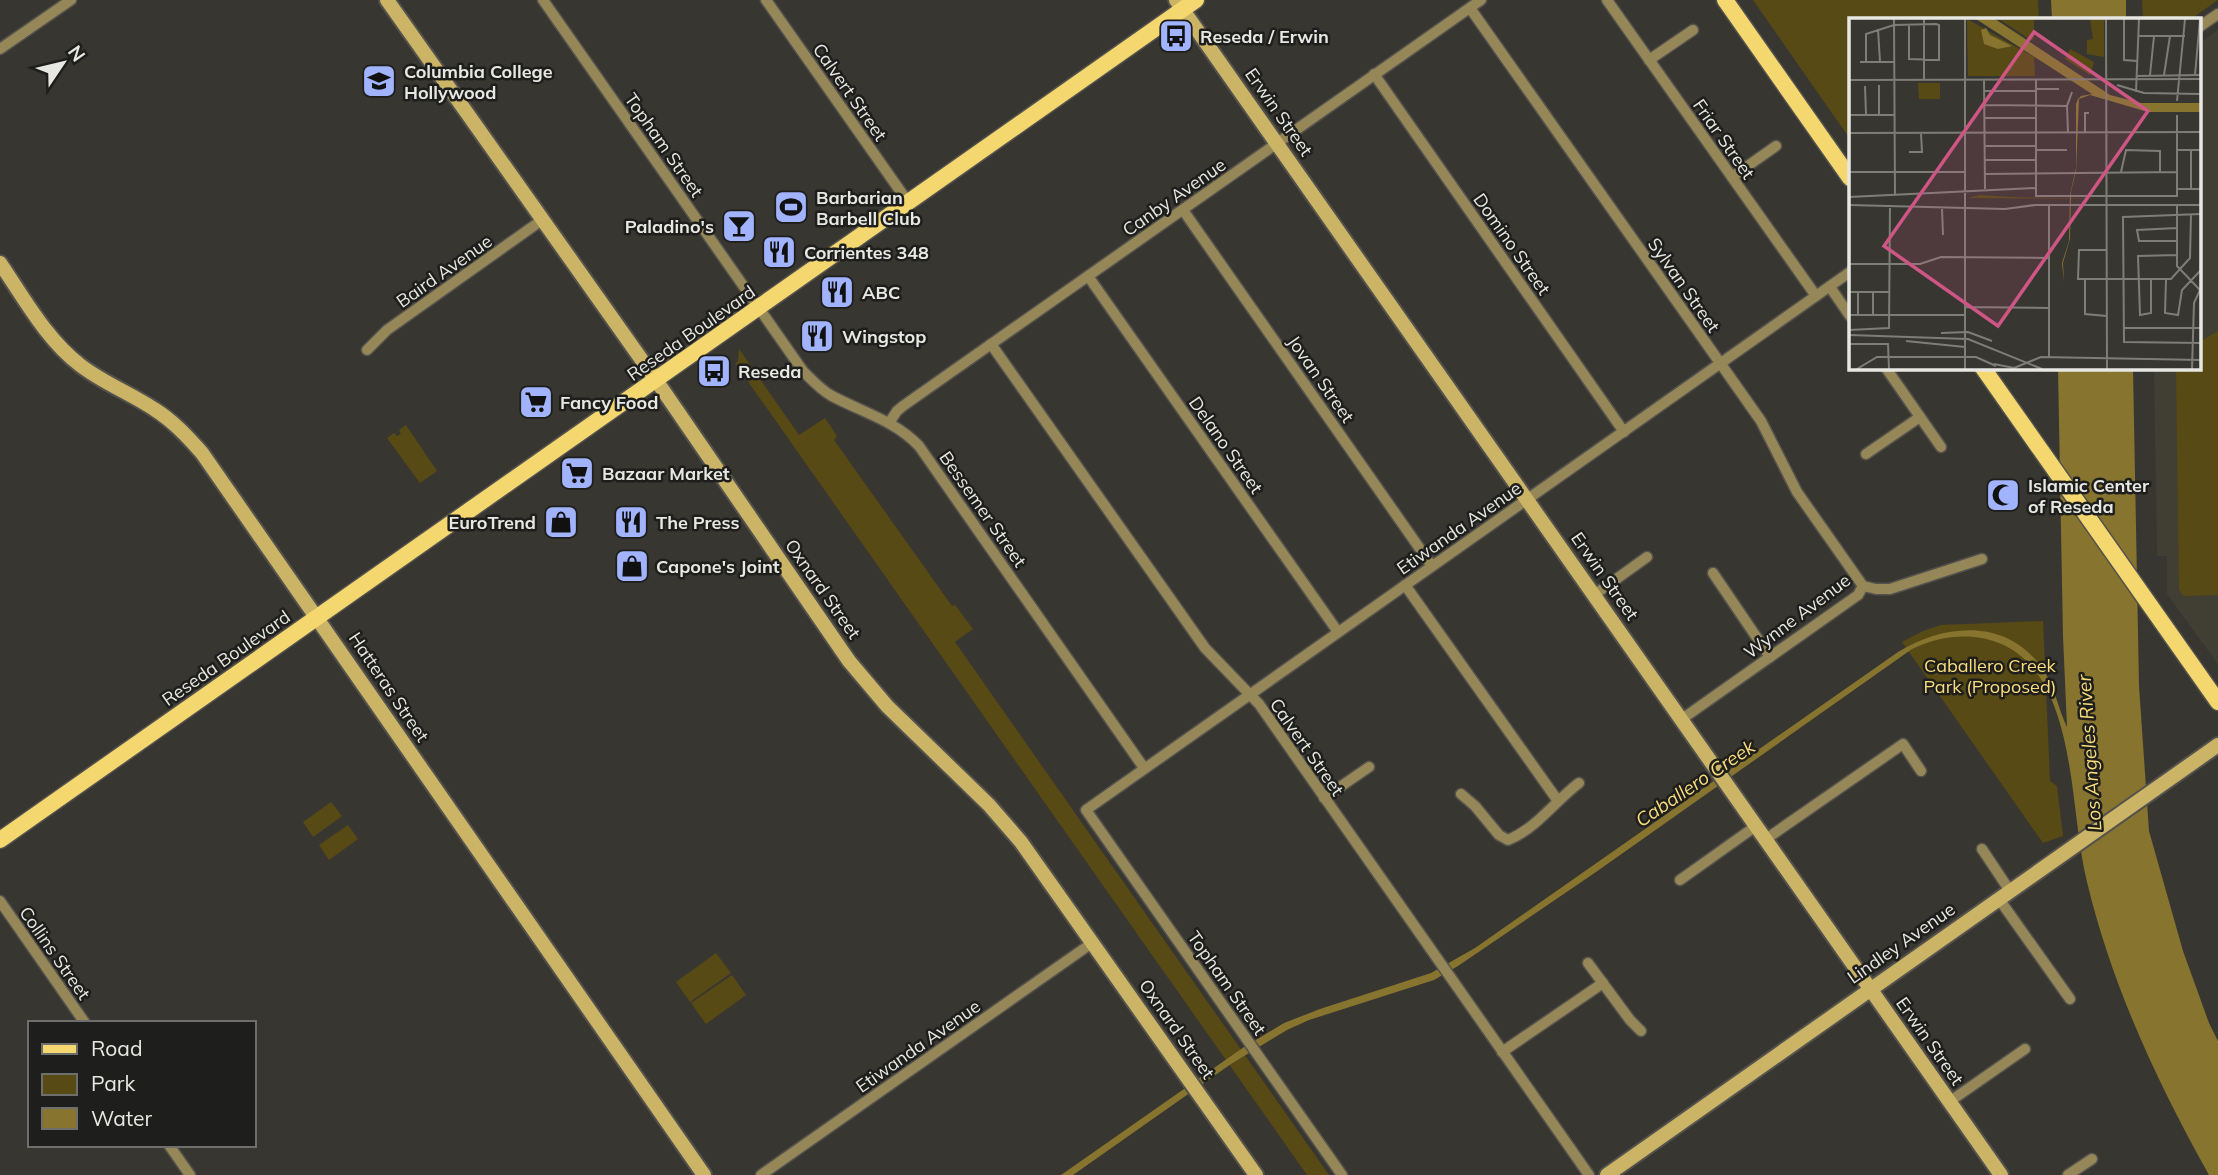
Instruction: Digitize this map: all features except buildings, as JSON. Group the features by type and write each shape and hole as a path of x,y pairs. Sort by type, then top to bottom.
{"main road":[{"path":"1725,0 1849,177"},
{"name":"Reseda Boulevard","path":"0,841 758,309 1185,3"},
{"path":"1984,369 2218,702"}],"street":[{"path":"0,50 71,0"},
{"name":"Oxnard Street","path":"387,0 857,670 887,706 1005,822 1256,1175"},
{"name":"Topham Street","path":"543,0 758,309"},
{"name":"Calvert Street","path":"766,0 908,202"},
{"name":"Canby Avenue","path":"889,424 902,406 1480,0"},
{"name":"Friar Street","path":"1607,0 1816,296"},
{"name":"Erwin Street","path":"1185,3 1277,143 2001,1175"},
{"name":"Sylvan Street","path":"1470,8 1761,421 1797,492 1863,586"},
{"path":"2200,26 2218,13"},
{"path":"1649,60 1693,30"},
{"name":"Domino Street","path":"1374,75 1624,432"},
{"path":"1732,177 1776,146"},
{"name":"Jovan Street","path":"1183,210 1432,566"},
{"name":"Baird Avenue","path":"367,350 387,330 542,220"},
{"name":"Hatteras Street","path":"0,263 51,337 69,357 110,385 152,408 187,435 207,460 705,1175"},
{"name":"Etiwanda Avenue","path":"1086,810 1849,273"},
{"name":"Delano Street","path":"1087,276 1338,632"},
{"path":"1830,287 1849,315"},
{"name":"Bessemer Street","path":"758,309 803,371 819,387 889,424 919,446 1144,768"},
{"name":"Calvert Street","path":"991,344 1205,648 1250,694 1589,1175"},
{"path":"1887,369 1941,447"},
{"path":"1866,454 1920,416"},
{"path":"1594,594 1647,557"},
{"name":"Wynne Avenue","path":"1682,719 1858,595 1863,586 1890,589 1982,559"},
{"path":"1713,573 1770,657"},
{"path":"1405,585 1558,801"},
{"path":"1766,838 1903,744 1921,771"},
{"name":"Lindley Avenue","path":"1606,1175 2218,745"},
{"path":"1324,798 1369,767"},
{"path":"1461,794 1475,806 1499,835 1508,840 1548,813 1579,783"},
{"name":"Topham Street","path":"1086,810 1342,1175"},
{"path":"1680,880 1756,825"},
{"path":"1982,849 2005,895 2070,999"},
{"name":"Collins Street","path":"0,901 84,1021"},
{"name":"Etiwanda Avenue","path":"761,1175 1092,943"},
{"path":"1588,963 1641,1031"},
{"path":"1503,1052 1603,983"},
{"path":"1949,1102 2025,1049"},
{"path":"170,1147 190,1175"},
{"path":"2068,1175 2092,1159"}],"shaded area":[{"path":"2218,30 2218,664 2167,594 2167,556 2157,556 2154,369 2200,369 2200,43"}],"green space":[{"path":"1753,0 2038,0 2039,18 1849,18 1849,138"},
{"path":"2142,0 2218,0 2192,18 2143,18"},
{"path":"2218,331 2218,595 2183,596 2179,589 2176,369 2200,369 2200,341"},
{"path":"739,349 799,435 825,418 837,436 834,440 952,606 955,605 973,629 955,642 1329,1175 1307,1175 735,363 738,361"},
{"path":"406,425 437,471 420,483 387,438 394,433 397,436 401,434 399,430"},
{"name":"Caballero Creek Park (Proposed)","path":"2043,621 2050,781 2057,786 2063,836 2043,843 1902,642 1941,625"},
{"path":"331,802 342,816 313,837 303,822"},
{"path":"348,825 358,839 329,860 319,845"},
{"path":"716,953 731,973 690,1002 676,982"},
{"path":"732,975 746,995 706,1024 691,1003"}],"water":[{"path":"2051,0 2126,0 2126,18 2052,18"},
{"name":"Los Angeles River","path":"2058,369 2133,369 2139,686 2149,831 2183,951 2218,1041 2218,1175 2209,1175 2172,1105 2138,1033 2109,959 2087,882 2065,742 2047,690 2033,668 2007,647 1992,640 1960,636 1944,638 1912,649 1458,966 1434,980 1309,1020 1287,1030 1231,1064 1073,1175 1061,1175 1244,1047 1284,1023 1431,973 1475,948 1898,652 1917,642 1958,631 1979,631 1999,635 2017,643 2033,657 2047,676 2067,727"}],"place":[{"name":"Reseda / Erwin","path":"1176,36"},
{"name":"Columbia College Hollywood","path":"379,81"},
{"name":"Barbarian Barbell Club","path":"791,207"},
{"name":"Paladino's","path":"739,226"},
{"name":"Corrientes 348","path":"779,252"},
{"name":"ABC","path":"837,292"},
{"name":"Wingstop","path":"817,336"},
{"name":"Reseda","path":"714,371"},
{"name":"Fancy Food","path":"536,402"},
{"name":"Bazaar Market","path":"577,473"},
{"name":"Islamic Center of Reseda","path":"2003,495"},
{"name":"EuroTrend","path":"561,522"},
{"name":"The Press","path":"631,522"},
{"name":"Capone's Joint","path":"632,566"}],"water label":[{"name":"Caballero Creek","path":"1695,783"}]}
